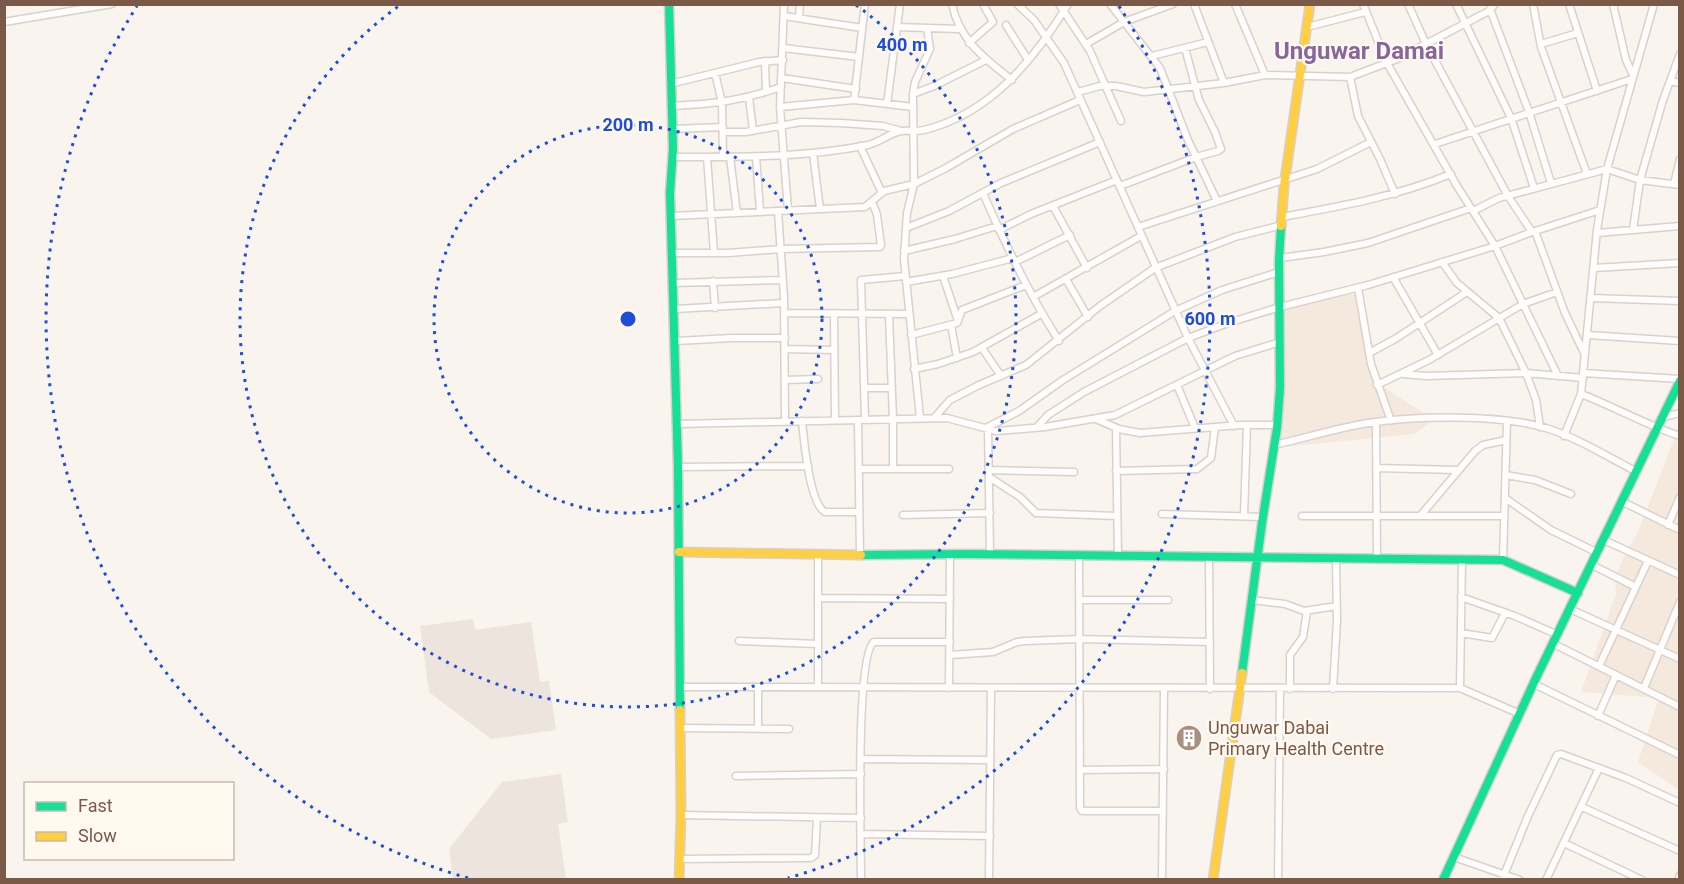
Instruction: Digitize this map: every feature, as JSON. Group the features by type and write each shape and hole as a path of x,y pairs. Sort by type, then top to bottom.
{"street":[{"path":"4,22 112,4"},
{"path":"669,4 672,129 671,216 678,424 680,879"},
{"path":"784,4 780,107 788,210"},
{"path":"799,18 800,4"},
{"path":"854,100 865,4"},
{"path":"888,104 900,4"},
{"path":"952,4 959,29 969,43 1012,80"},
{"path":"969,43 993,22 983,4"},
{"path":"1017,4 1031,15 1064,63 1175,311 1234,426"},
{"path":"1059,4 1086,44 1120,121"},
{"path":"672,129 753,131 801,122 883,126 914,132 935,127 985,102 1012,80 1047,37 1068,4"},
{"path":"1110,4 1160,68 1196,157 1217,201"},
{"path":"1148,4 1152,13"},
{"path":"1086,44 1124,22 1173,4"},
{"path":"1194,4 1224,83"},
{"path":"1235,4 1265,75"},
{"path":"1213,879 1241,689 1257,557 1275,445 1282,221 1310,4"},
{"path":"1363,4 1387,63 1495,246 1558,376"},
{"path":"1408,4 1426,44 1508,196 1534,231 1585,356"},
{"path":"1455,4 1511,118 1534,188"},
{"path":"1533,4 1540,44 1587,174"},
{"path":"1569,4 1597,91"},
{"path":"1613,4 1632,77"},
{"path":"1564,436 1581,394 1597,233 1607,169 1654,4"},
{"path":"1078,92 1094,86 1139,92 1224,83 1265,75 1350,76 1387,63 1492,7 1551,183"},
{"path":"1307,27 1365,12"},
{"path":"784,16 862,28"},
{"path":"1006,25 1028,60"},
{"path":"897,27 959,29"},
{"path":"920,418 904,251 914,184 913,94 915,82 930,50 927,28"},
{"path":"1540,44 1578,33"},
{"path":"1152,56 1209,42"},
{"path":"783,48 859,57"},
{"path":"904,251 998,228 1031,213 1218,151 1221,146 1199,100 1185,48"},
{"path":"1633,230 1640,180 1663,100 1680,54"},
{"path":"670,84 765,61 783,60"},
{"path":"913,94 986,60"},
{"path":"765,61 766,92"},
{"path":"715,73 722,103 723,129 737,213"},
{"path":"1350,76 1358,116 1395,194"},
{"path":"1435,144 1597,91 1632,77"},
{"path":"782,78 856,89"},
{"path":"1670,81 1680,83"},
{"path":"671,106 722,103 781,87"},
{"path":"750,97 753,131"},
{"path":"780,107 854,100 913,108"},
{"path":"671,216 865,207 882,193 914,184 1013,129 1080,100"},
{"path":"672,157 756,157 813,153 880,141 901,131"},
{"path":"906,228 949,211 1001,183 1100,142"},
{"path":"1138,227 1317,170 1371,142"},
{"path":"860,146 882,193"},
{"path":"813,153 820,209"},
{"path":"707,157 714,253"},
{"path":"756,157 760,212"},
{"path":"1280,258 1368,243 1508,196 1607,169 1640,180 1677,184 1680,159"},
{"path":"934,418 950,400 1026,365 1155,268 1282,221 1369,202 1451,174"},
{"path":"983,193 1026,285 1041,314 1059,341"},
{"path":"673,252 714,253 881,246 877,215 872,201"},
{"path":"1053,206 1086,268"},
{"path":"1036,428 1048,415 1084,392 1188,338 1228,322 1358,288 1495,246 1600,210"},
{"path":"778,211 784,303 785,421"},
{"path":"1597,233 1680,226"},
{"path":"860,555 859,469 865,388 862,279 942,276 1014,260 1070,235"},
{"path":"1033,297 1141,236"},
{"path":"1442,262 1457,283 1499,318 1526,373 1536,400 1540,427"},
{"path":"1594,268 1680,263"},
{"path":"988,428 1019,411 1063,380 1175,311 1222,290 1280,272"},
{"path":"942,276 958,321"},
{"path":"1393,277 1438,355"},
{"path":"1066,279 1088,317"},
{"path":"674,283 783,280"},
{"path":"713,281 715,308"},
{"path":"911,335 951,325 958,321 962,310 1026,285"},
{"path":"1358,288 1369,353 1377,385 1391,421"},
{"path":"1369,353 1467,292"},
{"path":"1377,385 1404,374 1522,304 1557,292"},
{"path":"1591,298 1680,301"},
{"path":"675,309 784,303"},
{"path":"784,313 909,314"},
{"path":"914,369 957,358 982,348 1041,314"},
{"path":"834,315 835,420"},
{"path":"889,315 893,469"},
{"path":"951,325 957,358"},
{"path":"1587,335 1680,341"},
{"path":"676,341 785,338"},
{"path":"678,424 947,417 996,430 1036,428 1115,415 1235,356 1280,342"},
{"path":"982,348 1001,376"},
{"path":"785,349 834,350"},
{"path":"1404,374 1426,376 1526,373 1680,380 1443,879"},
{"path":"785,380 818,379"},
{"path":"1177,386 1195,428"},
{"path":"865,388 892,388"},
{"path":"1581,394 1639,418 1658,429 1680,436"},
{"path":"1664,417 1680,413"},
{"path":"1095,419 1116,428 1140,433 1277,425"},
{"path":"1275,445 1376,422 1490,419 1540,427 1564,436 1637,472"},
{"path":"802,421 808,466 821,509 825,512 859,512"},
{"path":"1503,560 1507,421"},
{"path":"1376,422 1377,559"},
{"path":"1244,516 1247,425"},
{"path":"1116,471 1197,469 1211,458 1215,427"},
{"path":"988,428 990,554"},
{"path":"1116,428 1118,556"},
{"path":"1421,515 1475,451 1483,445 1506,440"},
{"path":"678,467 808,466"},
{"path":"1376,468 1458,470"},
{"path":"859,469 949,469"},
{"path":"989,474 1074,471"},
{"path":"989,474 1020,496 1036,513 1117,516"},
{"path":"1506,475 1535,480 1571,494"},
{"path":"1668,525 1680,497"},
{"path":"1505,498 1551,530 1598,553"},
{"path":"1623,502 1680,530"},
{"path":"903,515 990,513"},
{"path":"1162,514 1263,517"},
{"path":"1302,516 1504,516"},
{"path":"1604,540 1680,575"},
{"path":"679,552 1503,560 1578,593"},
{"path":"950,554 950,688"},
{"path":"818,555 818,687"},
{"path":"1079,556 1079,802 1082,811 1163,810"},
{"path":"1209,557 1210,689"},
{"path":"1333,689 1337,606 1336,559"},
{"path":"1460,688 1462,560"},
{"path":"1599,666 1648,561"},
{"path":"1592,565 1636,586"},
{"path":"1461,597 1558,634"},
{"path":"818,598 950,599"},
{"path":"1079,600 1168,600"},
{"path":"1252,600 1286,603 1307,611 1337,606"},
{"path":"1644,688 1680,602"},
{"path":"1570,609 1680,659"},
{"path":"1290,689 1290,655 1303,637 1307,611"},
{"path":"1461,633 1492,638 1505,613"},
{"path":"950,655 993,652 1017,642 1080,639 1210,642"},
{"path":"739,641 818,644"},
{"path":"861,879 862,687 868,649 874,642 950,642"},
{"path":"1554,644 1680,707"},
{"path":"1598,716 1616,675"},
{"path":"1534,684 1680,755"},
{"path":"680,687 1460,688 1520,714"},
{"path":"758,687 758,728"},
{"path":"990,879 991,688"},
{"path":"1162,879 1164,689"},
{"path":"1278,879 1280,689"},
{"path":"680,728 789,729"},
{"path":"1503,877 1528,816 1557,755 1561,754 1599,768 1680,803"},
{"path":"861,759 990,760"},
{"path":"1546,879 1599,768"},
{"path":"1080,770 1164,769"},
{"path":"736,776 861,774"},
{"path":"1582,807 1680,851"},
{"path":"681,815 861,819"},
{"path":"680,859 811,858 815,855 817,818"},
{"path":"861,834 990,836"},
{"path":"1564,843 1642,879"},
{"path":"1454,857 1503,877 1520,879"}],"shaded area":[{"path":"1361,293 1379,384 1434,420 1414,434 1272,448 1276,305"},
{"path":"1674,439 1680,442 1679,790 1638,762 1659,698 1581,692 1616,594 1615,578 1638,532"},
{"path":"473,619 475,630 531,622 540,682 549,681 556,730 491,739 429,692 420,626"},
{"path":"561,774 568,822 558,824 566,879 453,879 449,849 502,782"}],"traffic: fast":[{"path":"669,4 673,149 670,193 678,467 680,710"},
{"path":"1242,673 1277,428 1280,388 1281,226"},
{"path":"1443,880 1536,678 1680,381"},
{"path":"861,555 966,554 1503,560 1578,593"}],"traffic: slow":[{"path":"1281,226 1284,186 1310,4"},
{"path":"679,552 861,555"},
{"path":"1213,880 1242,673"},
{"path":"679,880 680,710"}],"place":[{"name":"Unguwar Dabai Primary Health Centre","path":"1189,738"}],"district":[{"name":"Unguwar Damai","path":"1359,51"}]}
